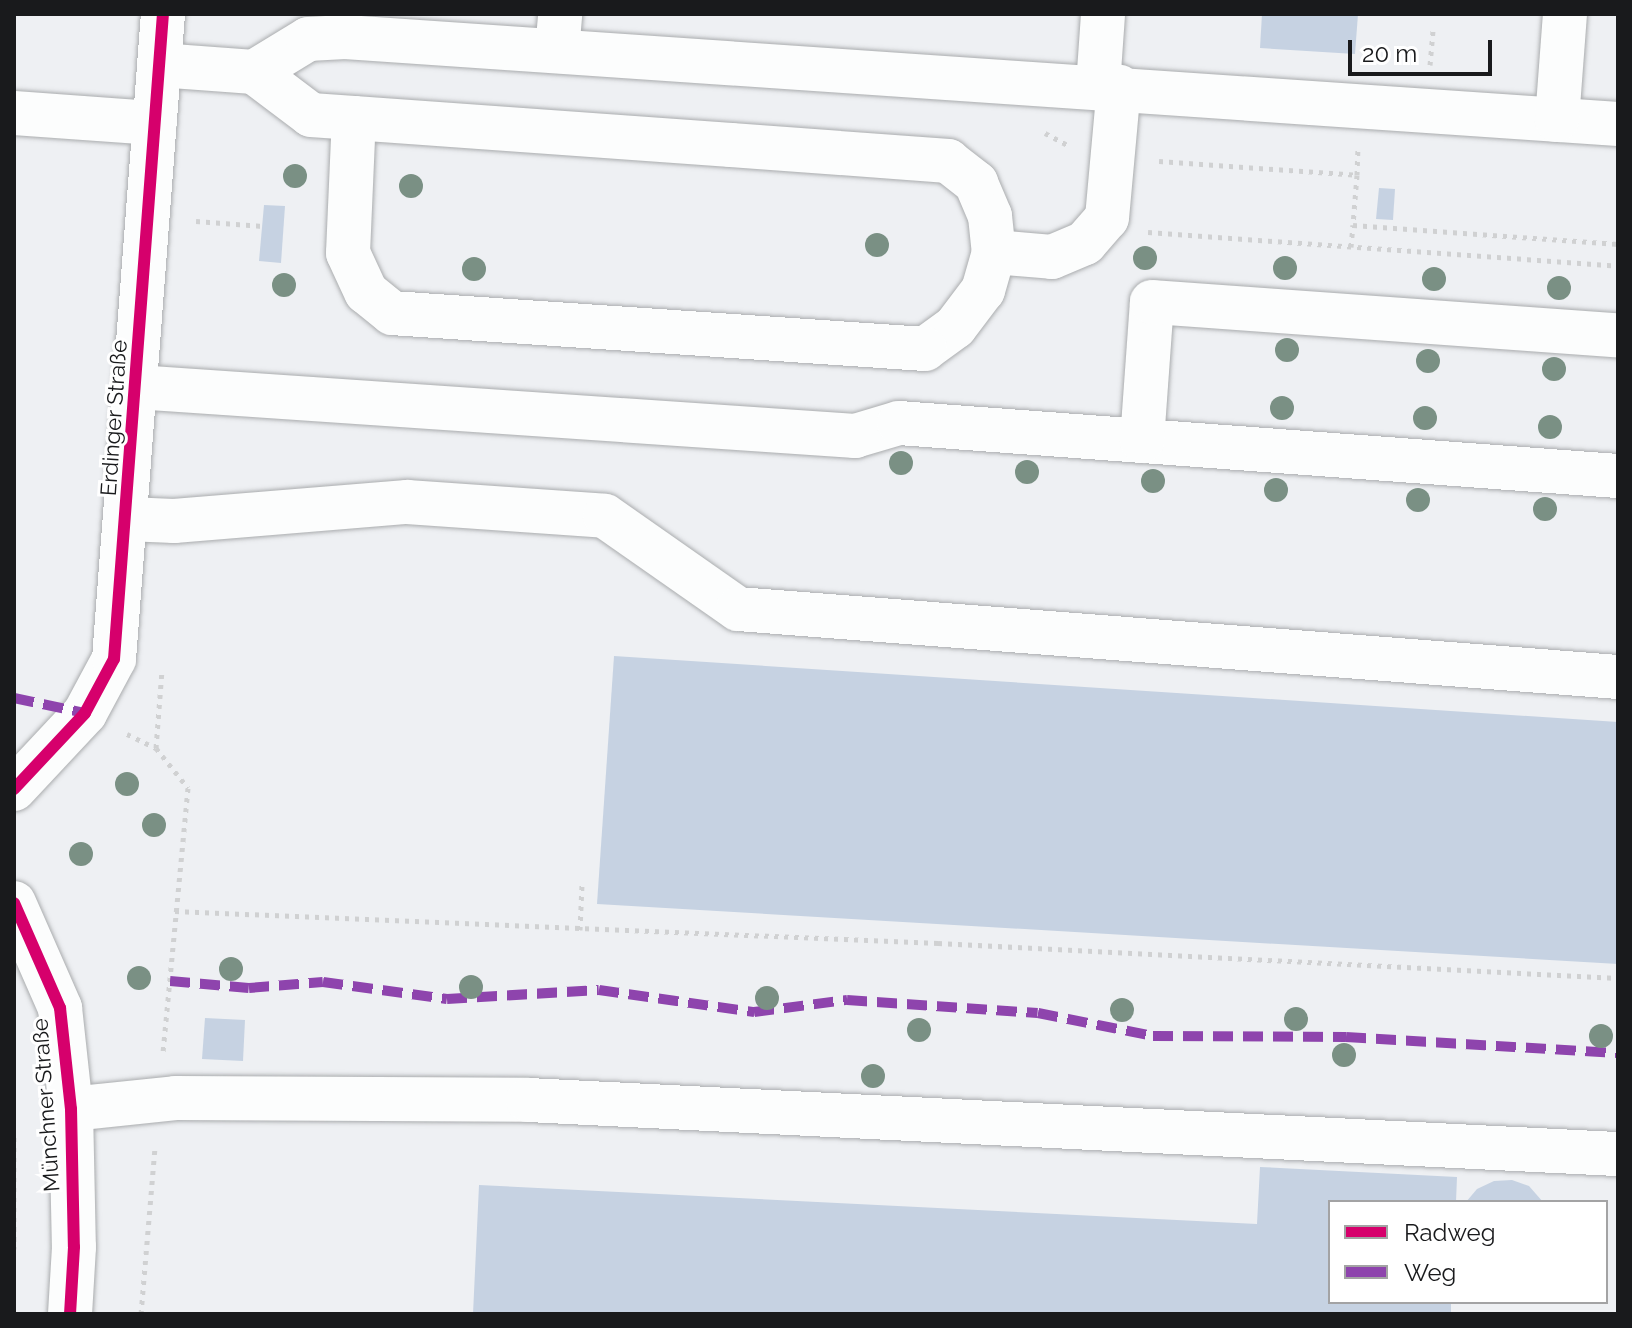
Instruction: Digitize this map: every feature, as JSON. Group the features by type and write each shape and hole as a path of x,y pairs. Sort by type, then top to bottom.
{"street":[{"name":"Erdinger Straße","path":"14,789 85,713 114,659 163,14"},
{"path":"994,252 1052,257 1085,243 1107,218 1108,87 1103,14"},
{"path":"1557,120 1565,14"},
{"path":"254,72 308,39 346,25 558,32 1108,87 1618,124"},
{"path":"159,65 254,72 311,115 354,118 948,161 976,183 990,216 994,252 983,290 955,327 925,349 392,313 366,292 348,253 354,118"},
{"path":"14,113 155,123"},
{"path":"1142,441 1152,302 1618,335"},
{"path":"136,387 855,436 899,423 1618,476"},
{"path":"127,519 174,521 407,502 605,516 738,609 1618,677"},
{"name":"Münchner Straße","path":"14,903 60,1008 71,1109 74,1247 70,1314"},
{"path":"71,1109 159,1099 528,1100 1618,1154"}],"path":[{"path":"1351,247 1357,175"},
{"path":"196,221 262,226"},
{"path":"1353,225 1618,244"},
{"path":"85,713 156,748 188,788 141,1314"},
{"path":"580,930 582,884"},
{"path":"175,911 938,943 1618,978"},
{"path":"14,1137 14,1249"}],"building":[{"path":"1262,14 1358,14 1355,54 1260,48"},
{"path":"1379,188 1395,189 1393,220 1376,219"},
{"path":"264,205 285,206 281,263 259,261"},
{"path":"614,656 1618,722 1618,964 597,904"},
{"path":"205,1018 245,1020 243,1061 202,1059"},
{"path":"1260,1167 1457,1177 1456,1200 1328,1200 1328,1304 1451,1304 1451,1314 473,1314 479,1185 1257,1224"},
{"path":"1512,1180 1529,1186 1541,1200 1468,1200 1477,1189 1494,1181"}],"marked path":[{"path":"14,698 85,713"},
{"path":"170,981 249,988 323,982 447,999 599,990 754,1012 847,1000 1038,1013 1153,1036 1346,1037 1618,1053"}],"cycle path":[{"path":"14,789 85,713 114,659 163,14"},
{"path":"14,903 60,1008 71,1109 74,1247 70,1314"}]}
